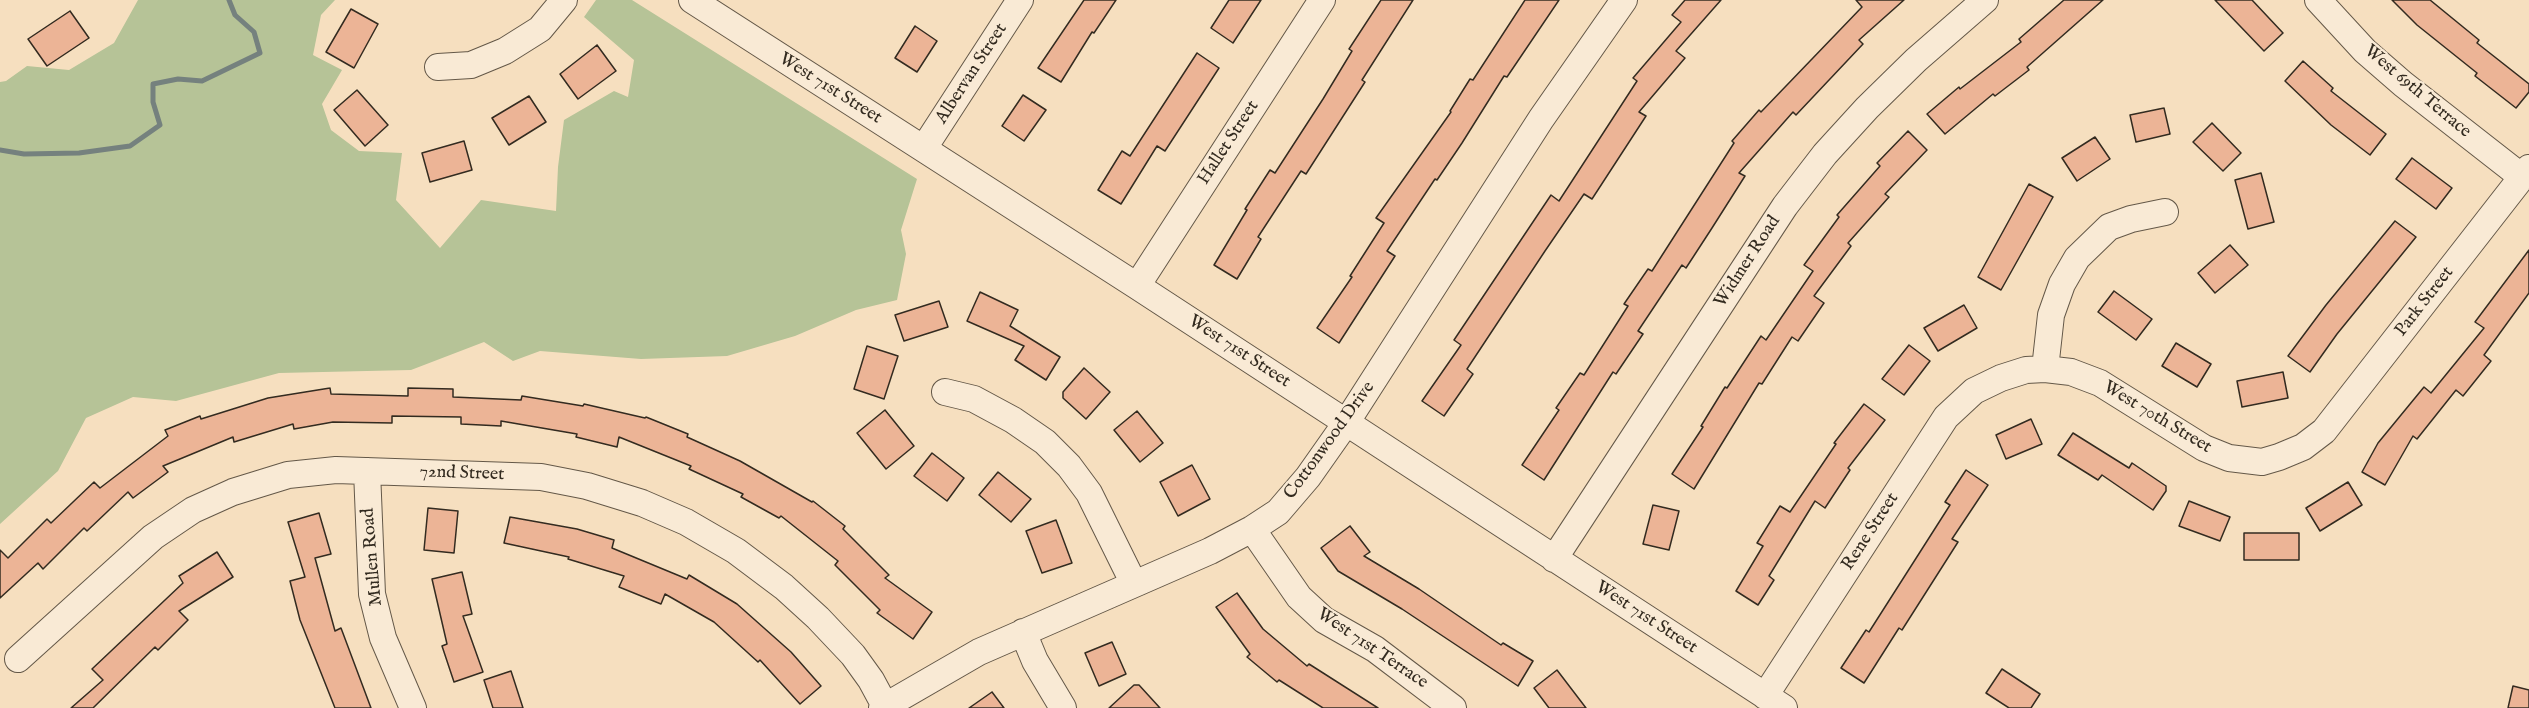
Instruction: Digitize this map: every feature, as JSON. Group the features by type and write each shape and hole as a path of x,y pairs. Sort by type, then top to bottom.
{"street":[{"path":"438,67 471,65 505,51 540,29 564,0"},
{"name":"West 71st Street","path":"692,0 1137,286 1774,702"},
{"name":"Albervan Street","path":"924,148 1020,0"},
{"name":"Hallet Street","path":"1137,286 1322,0"},
{"name":"Cottonwood Drive","path":"883,707 979,651 1210,551 1252,529 1278,512 1308,477 1346,423 1541,119 1624,0"},
{"name":"Widmer Road","path":"1554,559 1791,197 1825,154 1867,108 1916,60 1985,0"},
{"name":"West 69th Terrace","path":"2318,0 2366,51 2403,84 2526,172"},
{"name":"Park Street","path":"2320,435 2526,172"},
{"path":"2044,369 2051,315 2062,284 2077,258 2109,227 2131,219 2165,212"},
{"name":"West 70th Street","path":"1990,383 2026,370 2071,372 2100,383 2204,448 2229,458 2262,462 2271,460 2303,447 2320,435"},
{"name":"Rene Street","path":"1774,702 1946,417 1974,391 1990,383"},
{"path":"945,392 974,399 1013,420 1045,442 1070,466 1089,493 1134,584"},
{"name":"72nd Street","path":"18,659 126,560 193,510 232,492 288,475 336,470 541,477 586,486 642,503 686,522 736,551 784,587 853,656 871,680 883,707"},
{"name":"Mullen Road","path":"367,471 372,594 383,638 413,708"},
{"name":"West 71st Terrace","path":"1252,529 1299,597 1324,620 1375,649 1452,708"},
{"path":"1023,632 1035,661 1063,708"}],"green space":[{"path":"138,0 335,0 321,15 313,55 342,70 322,104 331,130 359,151 402,153 396,200 440,248 481,200 556,211 558,167 564,120 614,91 628,97 634,60 584,17 596,0 632,0 917,179 901,230 906,254 897,300 856,310 795,336 727,356 641,359 540,351 513,361 484,342 411,370 279,373 176,401 133,397 86,418 58,471 0,524 0,82 6,81 27,66 69,70 114,43"}],"building":[{"path":"1084,0 1116,0 1094,33 1092,32 1061,82 1038,68"},
{"path":"1229,0 1261,0 1233,43 1211,28"},
{"path":"1381,0 1413,0 1362,80 1365,82 1306,174 1301,171 1258,237 1261,239 1237,279 1214,265 1270,170 1275,173 1323,99 1352,51 1349,49"},
{"path":"1525,0 1559,0 1507,77 1504,76 1462,143 1387,251 1395,256 1339,343 1317,328 1352,277 1350,276 1384,223 1376,218 1451,112 1470,79 1473,80"},
{"path":"1685,0 1721,0 1676,51 1685,58 1639,112 1646,116 1592,199 1584,194 1545,251 1467,369 1473,374 1444,416 1422,401 1461,345 1454,340 1551,195 1559,201 1637,81 1633,78 1681,22 1672,15"},
{"path":"1856,0 1904,0 1859,40 1863,44 1796,115 1793,112 1739,173 1745,176 1686,268 1682,265 1638,331 1643,334 1616,374 1613,372 1544,480 1522,465 1559,410 1556,408 1580,373 1584,375 1628,306 1624,304 1648,269 1652,271 1734,143 1732,141 1759,110 1761,112 1862,7"},
{"path":"2064,0 2103,0 2027,67 2029,70 1995,96 1993,94 1945,134 1927,114 1959,87 1960,89 2021,42 2019,39"},
{"path":"2215,0 2252,0 2283,33 2264,51"},
{"path":"2392,0 2430,0 2479,40 2477,43 2529,84 2529,92 2516,108 2475,76 2477,73 2417,25"},
{"path":"351,9 378,24 354,68 326,52"},
{"path":"70,11 89,38 47,66 28,39"},
{"path":"915,26 937,41 917,72 895,58"},
{"path":"597,45 616,71 578,99 560,74"},
{"path":"1197,53 1219,68 1165,151 1157,146 1121,204 1098,190 1122,151 1130,156"},
{"path":"2303,61 2333,88 2331,91 2386,134 2370,155 2331,125 2285,81"},
{"path":"357,90 388,125 365,146 334,110"},
{"path":"1023,95 1046,110 1024,141 1002,126"},
{"path":"529,96 546,122 509,145 492,118"},
{"path":"2164,108 2170,134 2136,142 2130,115"},
{"path":"2212,123 2241,153 2223,171 2193,142"},
{"path":"1908,131 1927,150 1885,194 1889,197 1848,243 1851,246 1814,296 1824,303 1798,341 1792,337 1762,384 1759,383 1694,489 1672,474 1703,427 1701,426 1725,387 1727,388 1761,336 1766,340 1813,271 1804,265 1839,217 1837,215 1880,166 1877,163"},
{"path":"2095,137 2110,159 2077,181 2062,158"},
{"path":"464,141 472,170 430,182 422,153"},
{"path":"2412,158 2452,188 2436,209 2396,179"},
{"path":"2261,173 2274,222 2248,229 2235,180"},
{"path":"2029,184 2053,197 2001,290 1978,277"},
{"path":"2395,221 2416,237 2337,334 2310,372 2288,356 2326,305"},
{"path":"2230,245 2248,265 2215,293 2198,273"},
{"path":"2529,250 2529,293 2484,355 2491,361 2463,396 2456,390 2417,439 2413,436 2385,485 2362,472 2378,443 2424,387 2431,393 2484,328 2475,322"},
{"path":"2114,291 2152,319 2136,340 2098,312"},
{"path":"980,292 1018,310 1010,326 1060,357 1046,380 1015,360 1024,346 967,321"},
{"path":"939,301 948,327 904,341 895,315"},
{"path":"1964,305 1977,328 1938,351 1924,328"},
{"path":"2176,343 2211,364 2197,387 2162,366"},
{"path":"1909,345 1930,361 1904,395 1882,379"},
{"path":"867,346 898,356 884,399 854,389"},
{"path":"1084,368 1110,392 1086,419 1063,398 1063,392"},
{"path":"2283,372 2288,398 2242,407 2237,381"},
{"path":"330,388 331,394 408,396 408,388 453,389 453,397 521,400 522,396 583,406 584,404 646,417 688,434 687,437 740,461 813,501 845,526 843,529 889,575 885,578 932,612 913,639 877,613 880,610 835,565 838,561 781,516 779,518 741,497 743,494 689,469 691,466 619,437 617,447 576,437 577,434 501,421 501,426 461,424 461,417 392,416 392,423 333,422 294,429 293,424 234,442 233,437 163,466 168,472 133,498 128,492 87,531 84,528 43,569 38,563 0,598 0,550 8,558 47,519 51,523 94,482 100,488 168,436 165,430 200,416 201,419 268,398"},
{"path":"1864,404 1885,420 1848,468 1850,470 1825,508 1815,501 1769,576 1774,580 1758,605 1736,591 1763,546 1757,543 1780,506 1790,512 1836,444 1834,443"},
{"path":"885,410 914,446 886,469 857,433"},
{"path":"1137,411 1163,443 1140,462 1114,430"},
{"path":"2031,419 2042,444 2006,459 1996,435"},
{"path":"2073,433 2129,468 2132,463 2166,486 2166,491 2153,510 2102,475 2098,480 2058,455"},
{"path":"932,453 964,478 947,501 914,476"},
{"path":"1192,465 1210,499 1178,516 1160,482"},
{"path":"1966,470 1988,485 1952,539 1958,542 1902,630 1899,628 1864,683 1841,668 1866,630 1869,632 1950,505 1945,502"},
{"path":"998,472 1031,499 1011,522 979,495"},
{"path":"2348,482 2362,505 2320,531 2306,508"},
{"path":"2189,501 2230,517 2220,541 2179,526"},
{"path":"1653,505 1679,511 1669,550 1643,544"},
{"path":"428,508 458,511 454,553 424,550"},
{"path":"319,513 331,554 315,558 335,631 341,628 371,708 335,708 300,620 290,581 305,577 288,522"},
{"path":"510,517 577,529 614,540 612,548 687,579 689,575 737,604 791,652 821,686 800,704 760,660 758,662 714,622 665,594 661,604 619,587 624,576 568,559 569,557 504,543"},
{"path":"1056,520 1072,563 1042,573 1026,531"},
{"path":"1350,526 1370,552 1364,556 1419,589 1501,645 1503,643 1533,661 1518,686 1402,609 1338,571 1321,548"},
{"path":"2244,533 2299,533 2299,560 2244,560"},
{"path":"217,552 233,577 179,611 188,620 158,650 155,647 93,708 71,708 103,680 92,669 183,583 179,576"},
{"path":"462,572 472,614 463,616 483,672 454,682 442,646 447,644 432,579"},
{"path":"1237,593 1263,629 1307,666 1309,664 1378,708 1323,708 1279,680 1277,682 1247,657 1250,654 1216,607"},
{"path":"1112,642 1126,674 1099,686 1085,653"},
{"path":"2002,669 2040,694 2031,708 2009,708 1986,693"},
{"path":"1557,670 1586,708 1549,708 1534,688"},
{"path":"511,671 523,708 493,708 484,680"},
{"path":"1134,685 1139,685 1160,708 1109,708"},
{"path":"2513,686 2529,690 2529,708 2508,708"},
{"path":"992,692 1004,708 969,708"}],"waterway":[{"path":"0,150 24,154 79,153 130,146 160,125 153,102 153,84 178,79 202,81 260,53 254,32 235,15 229,0"}]}
